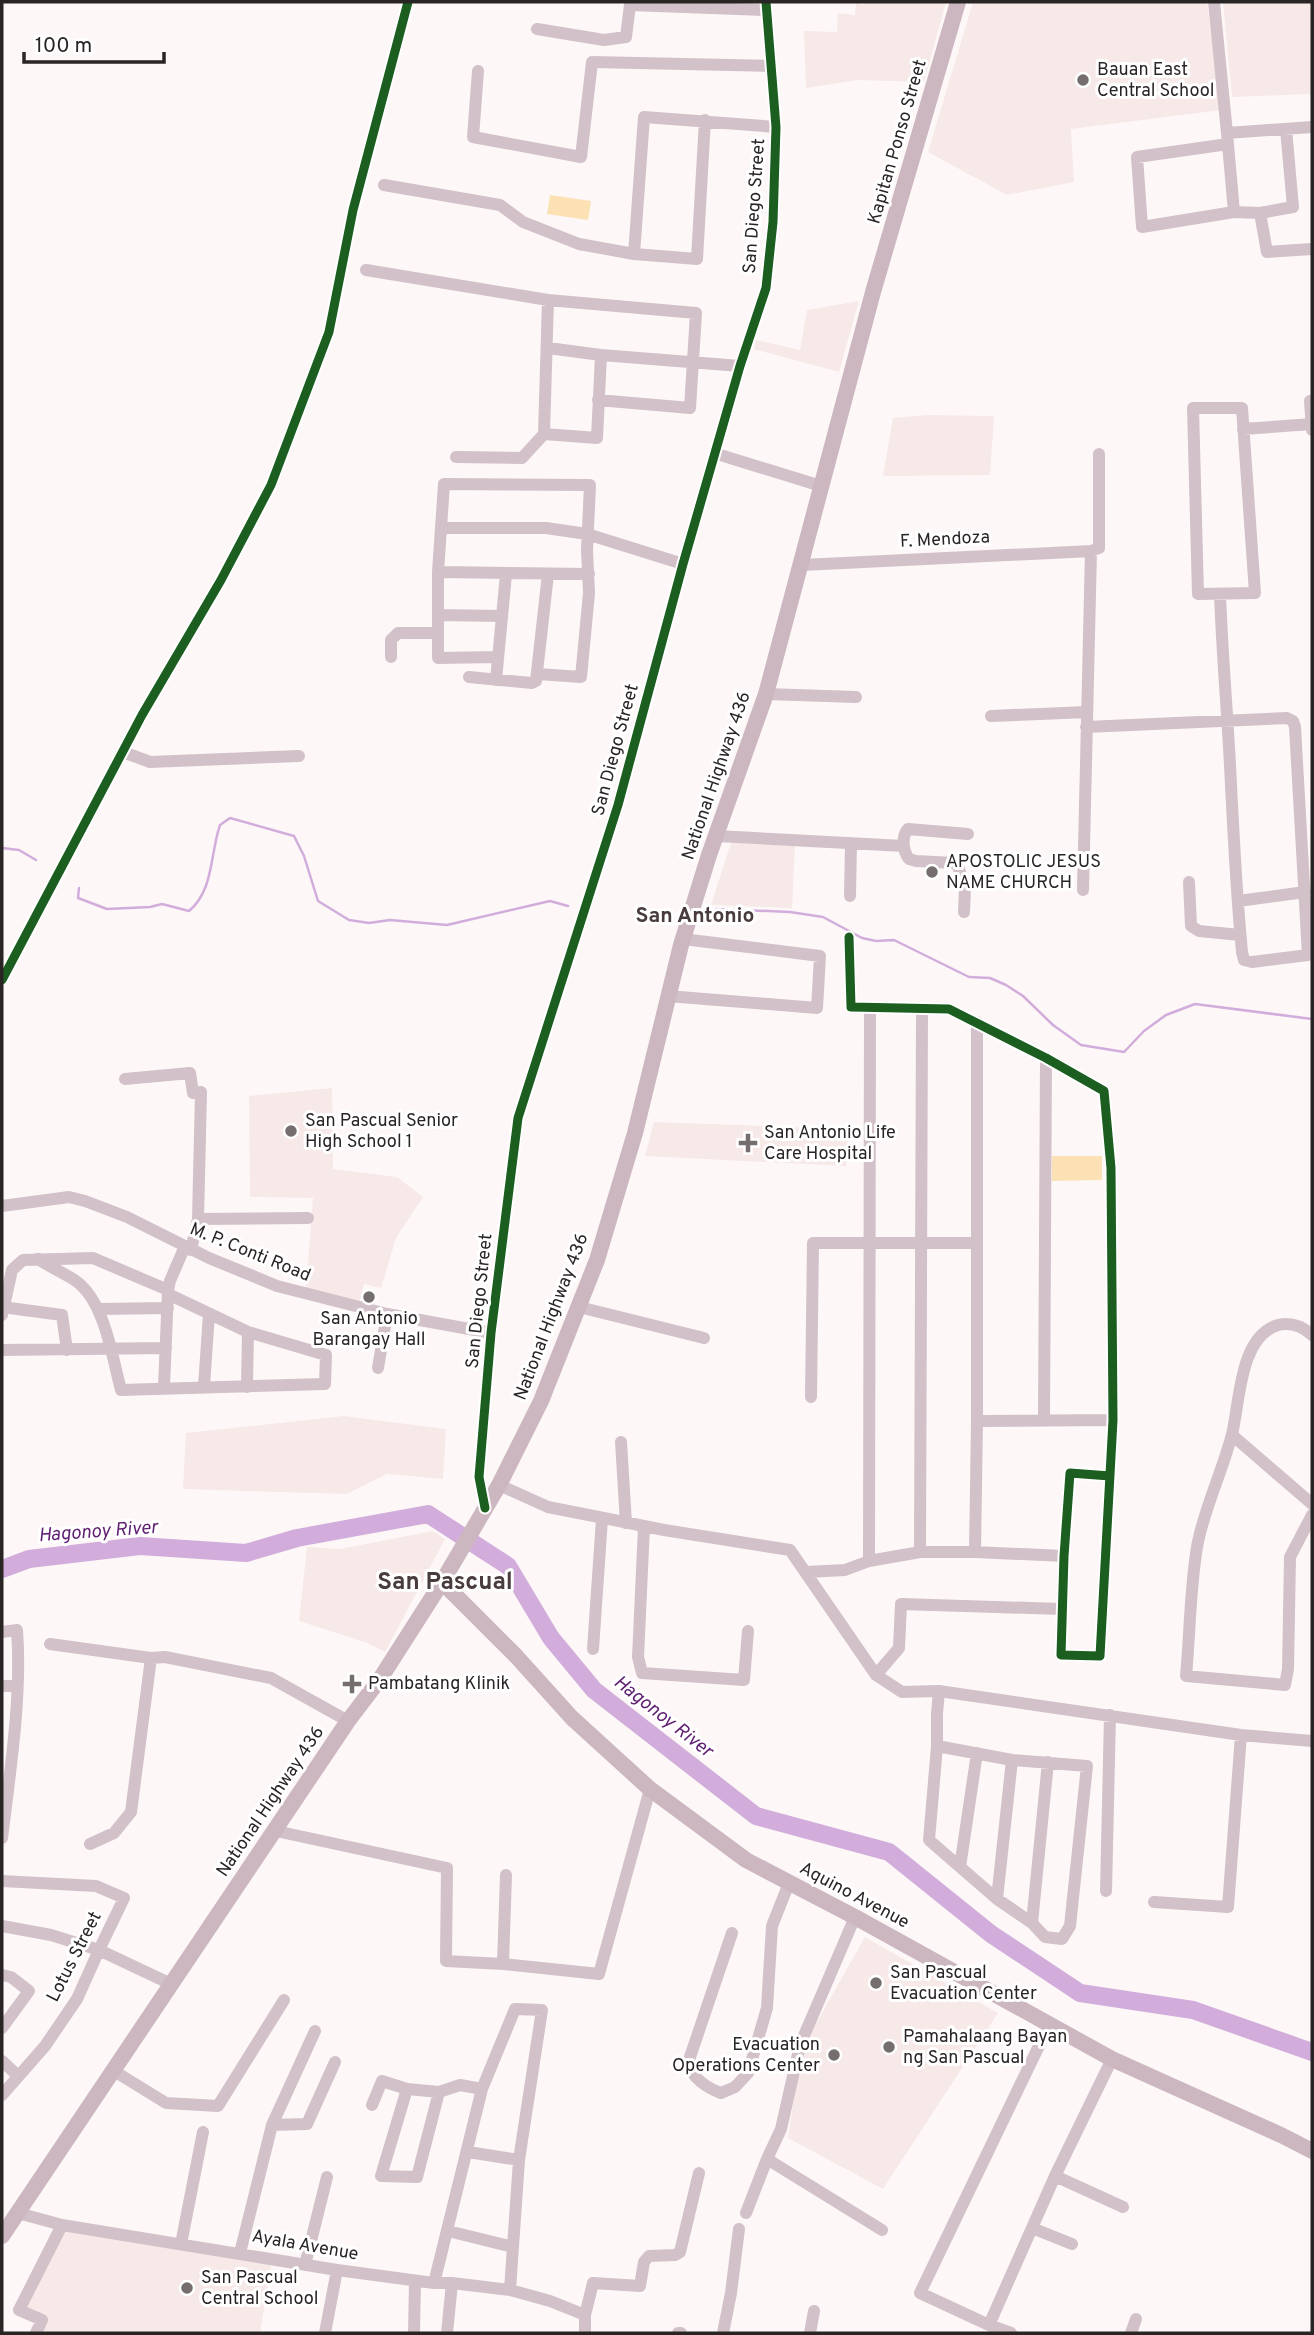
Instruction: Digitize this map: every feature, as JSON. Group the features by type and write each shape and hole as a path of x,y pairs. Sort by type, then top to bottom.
{"main road":[{"name":"Kapitan Ponso Street","path":"873,292 958,2"},
{"name":"National Highway 436","path":"2,2233 348,1721 380,1679 442,1582 499,1485 541,1401 597,1260 635,1133 683,939 766,694 873,292"},
{"name":"Aquino Avenue","path":"442,1582 516,1656 572,1718 650,1789 746,1860 1112,2059 1312,2151"}],"street":[{"path":"2,980 142,715 221,580 271,485 329,332 353,209 408,2"},
{"path":"1214,2 1234,212"},
{"path":"537,29 604,40 626,37 630,5 766,6"},
{"name":"San Diego Street","path":"485,1508 479,1477 491,1333 519,1118 618,805 683,564 765,288 772,222 776,127 766,6"},
{"path":"478,71 473,137 581,157 592,62 771,66"},
{"path":"634,254 644,117 776,127"},
{"path":"384,185 500,205 523,222 579,244 634,254 697,259 705,120"},
{"path":"1286,129 1293,207 1260,213 1234,212 1142,227 1137,157 1227,139 1286,129 1312,127"},
{"path":"1260,213 1267,253 1312,249"},
{"path":"366,270 548,300 696,313 690,408 598,400"},
{"path":"456,457 522,458 544,434 548,300"},
{"path":"548,348 740,366"},
{"path":"544,434 597,438 601,355"},
{"path":"1312,401 1312,430"},
{"path":"1193,408 1242,408 1243,429 1255,593 1198,594 1193,408"},
{"path":"1243,429 1312,424"},
{"path":"717,454 821,486"},
{"path":"1083,890 1091,551 1099,548 1099,454"},
{"path":"498,657 438,658 438,572 444,484 590,485 587,534 589,574 581,677 538,674"},
{"path":"441,528 546,528 587,534 683,564"},
{"name":"F. Mendoza","path":"802,565 1091,551"},
{"path":"438,572 589,574"},
{"path":"496,680 506,574"},
{"path":"469,677 532,683 536,681 548,574"},
{"path":"1086,727 1227,721 1286,718 1293,721 1296,727 1308,955 1258,962 1244,960 1240,935 1227,721 1220,594"},
{"path":"438,615 502,616"},
{"path":"391,657 391,640 398,633 438,633"},
{"path":"766,694 856,697"},
{"path":"991,716 1087,712"},
{"path":"123,752 150,762 299,756"},
{"path":"964,912 965,887 958,866 954,863 916,862 909,859 904,846 904,834 908,829 968,834"},
{"path":"717,835 904,846"},
{"path":"850,896 851,843"},
{"path":"1189,882 1191,926 1199,931 1240,935"},
{"path":"1238,901 1305,892"},
{"path":"849,937 851,1007 949,1009 1104,1091 1111,1168 1113,1420 1110,1476 1100,1656 1062,1655 1070,1473 1110,1476"},
{"path":"667,996 817,1009 820,956 683,939"},
{"path":"869,1562 870,1008"},
{"path":"920,1552 922,1010"},
{"path":"975,1552 977,1022"},
{"path":"1044,1421 1046,1058"},
{"path":"125,1079 190,1073 193,1093 201,1093 198,1219 188,1248 170,1280 164,1387"},
{"name":"M. P. Conti Road","path":"2,1206 69,1197 127,1217 188,1248 277,1286 387,1314 491,1333"},
{"path":"198,1219 308,1218"},
{"path":"811,1397 813,1243 977,1243"},
{"path":"2,1315 12,1270 23,1260 38,1259 93,1258 168,1297 248,1332 327,1355 325,1384 121,1390 99,1309 77,1282 38,1259"},
{"path":"99,1309 168,1297"},
{"path":"2,1307 62,1315 67,1350"},
{"path":"579,1307 704,1338"},
{"path":"204,1386 209,1314"},
{"path":"378,1368 387,1314"},
{"path":"1312,1335 1289,1323 1274,1326 1258,1340 1248,1354 1232,1435 1197,1545 1186,1676 1285,1685 1288,1669 1290,1557 1312,1515"},
{"path":"247,1387 248,1332"},
{"path":"2,1350 166,1348"},
{"path":"977,1421 1113,1420"},
{"path":"1232,1435 1312,1504"},
{"path":"621,1442 626,1523"},
{"path":"499,1485 548,1507 644,1527 790,1550 876,1675 902,1692 939,1691 1241,1735 1312,1741"},
{"path":"593,1648 603,1519"},
{"path":"644,1527 638,1657 642,1673 744,1680 748,1631"},
{"path":"806,1572 845,1570 869,1562 920,1552 1065,1556"},
{"path":"876,1675 899,1647 901,1604 1062,1609"},
{"path":"2,1632 17,1630 19,1655 2,1838"},
{"path":"50,1644 151,1658 165,1657 271,1678 348,1721"},
{"path":"90,1844 114,1833 131,1812 151,1658"},
{"path":"2,1685 17,1686"},
{"path":"939,1691 929,1840 998,1899 1032,1923 1045,1937 1062,1940 1070,1926 1087,1766"},
{"path":"1106,1891 1110,1715"},
{"path":"1154,1902 1228,1907 1241,1735"},
{"path":"937,1746 1012,1760 1087,1766 1108,1771"},
{"path":"960,1867 977,1753"},
{"path":"998,1899 1012,1760"},
{"path":"1032,1923 1048,1762"},
{"path":"276,1830 447,1868 446,1961 599,1974 650,1789"},
{"path":"503,1964 506,1875"},
{"name":"Lotus Street","path":"2,1881 96,1886 124,1898 78,1999 45,2046 2,2095"},
{"path":"732,1933 688,2063 689,2070 709,2089 721,2093 735,2087 748,2073 767,2008 772,1926 789,1883"},
{"path":"746,2213 781,2129 800,2045 855,1917"},
{"path":"2,1926 51,1935 99,1950 171,1984"},
{"path":"2,1975 11,1977 29,1991 2,2028"},
{"path":"114,2071 166,2103 218,2106 284,2000"},
{"path":"434,2283 449,2231 482,2088 515,2009 541,2010 519,2160 510,2290"},
{"path":"1012,2333 920,2293 1049,2025"},
{"path":"240,2253 272,2125 315,2031"},
{"path":"989,2325 1055,2176 1112,2059"},
{"path":"2,2061 18,2076"},
{"path":"272,2125 307,2124 335,2062"},
{"path":"372,2105 382,2081 407,2090 439,2092 460,2085 482,2088"},
{"path":"407,2090 382,2176 417,2177 439,2092"},
{"path":"181,2244 203,2132"},
{"path":"468,2152 519,2160"},
{"path":"767,2159 882,2230"},
{"path":"585,2333 585,2315 593,2283 640,2286 644,2262 649,2256 676,2255 680,2252 699,2173"},
{"path":"1055,2176 1123,2207"},
{"path":"305,2265 327,2177"},
{"name":"Ayala Avenue","path":"18,2213 62,2225 305,2265 415,2281 510,2290 550,2301 585,2315"},
{"path":"36,2333 42,2320 19,2310 62,2225"},
{"path":"1032,2228 1072,2245"},
{"path":"723,2333 739,2230"},
{"path":"449,2231 513,2247"},
{"path":"325,2333 337,2270"},
{"path":"414,2333 415,2281"},
{"path":"447,2333 452,2283"},
{"path":"810,2333 814,2311"},
{"path":"1131,2333 1136,2319"}],"shaded area":[{"path":"865,2 946,2 924,82 858,80 806,88 804,31 837,32 838,13 855,15 856,3 864,5"},
{"name":"Bauan East Central School","path":"973,2 1207,2 1221,110 1071,129 1074,182 1007,195 928,152"},
{"path":"1223,2 1312,2 1312,94 1232,97"},
{"path":"550,195 591,201 588,220 547,214"},
{"path":"859,301 839,372 754,349 756,340 800,350 807,310"},
{"path":"927,415 994,416 990,475 883,476 893,418"},
{"path":"731,843 795,846 792,908 711,905"},
{"path":"332,1088 333,1169 397,1177 423,1197 396,1238 381,1288 364,1284 359,1305 306,1290 313,1198 250,1197 249,1096"},
{"name":"San Antonio Life Care Hospital","path":"654,1122 848,1129 846,1166 645,1156"},
{"path":"1052,1156 1102,1156 1102,1180 1052,1181"},
{"path":"343,1416 446,1429 443,1479 387,1474 347,1494 183,1489 186,1433"},
{"path":"433,1531 445,1539 385,1652 365,1642 299,1621 307,1547 340,1549"},
{"path":"865,1937 998,2013 883,2189 788,2138 801,2050"},
{"path":"61,2229 272,2261 260,2333 37,2333 44,2319 23,2308"}],"waterway":[{"path":"79,888 78,898 107,909 162,904 189,911 203,893 207,882 220,825 230,818 294,836 304,856 318,901 349,920 447,925 550,901 568,906"},
{"path":"2,848 19,850 36,860"},
{"path":"716,909 790,912 823,917 862,938 876,941 894,940 969,977 990,978 1006,985 1081,1045 1124,1052 1144,1031 1166,1015 1195,1004 1312,1019"},
{"name":"Hagonoy River","path":"2,1569 29,1559 140,1546 246,1553 297,1538 428,1514 508,1566 551,1638 594,1690 756,1816 889,1852 991,1934 1080,1993 1193,2010 1312,2052"}],"cycle path":[{"path":"2,980 142,715 221,580 271,485 329,332 353,210 408,2"},
{"path":"485,1508 479,1477 491,1333 518,1118 618,805 683,564 740,366 766,288 773,222 776,127 766,2"},
{"path":"849,937 851,1007 949,1009 1104,1091 1111,1168 1113,1420 1100,1656 1061,1655 1070,1473 1110,1476"}],"place":[{"name":"Bauan East Central School","path":"1083,80"},
{"name":"APOSTOLIC JESUS NAME CHURCH","path":"932,872"},
{"name":"San Pascual Senior High School 1","path":"291,1131"},
{"name":"San Antonio Life Care Hospital","path":"748,1143"},
{"name":"San Antonio Barangay Hall","path":"369,1297"},
{"name":"Pambatang Klinik","path":"352,1684"},
{"name":"San Pascual Evacuation Center","path":"876,1983"},
{"name":"Pamahalaang Bayan ng San Pascual","path":"889,2047"},
{"name":"Evacuation Operations Center","path":"834,2055"},
{"name":"San Pascual Central School","path":"187,2288"}],"district":[{"name":"San Antonio","path":"695,916"},
{"name":"San Pascual","path":"445,1583"}]}
